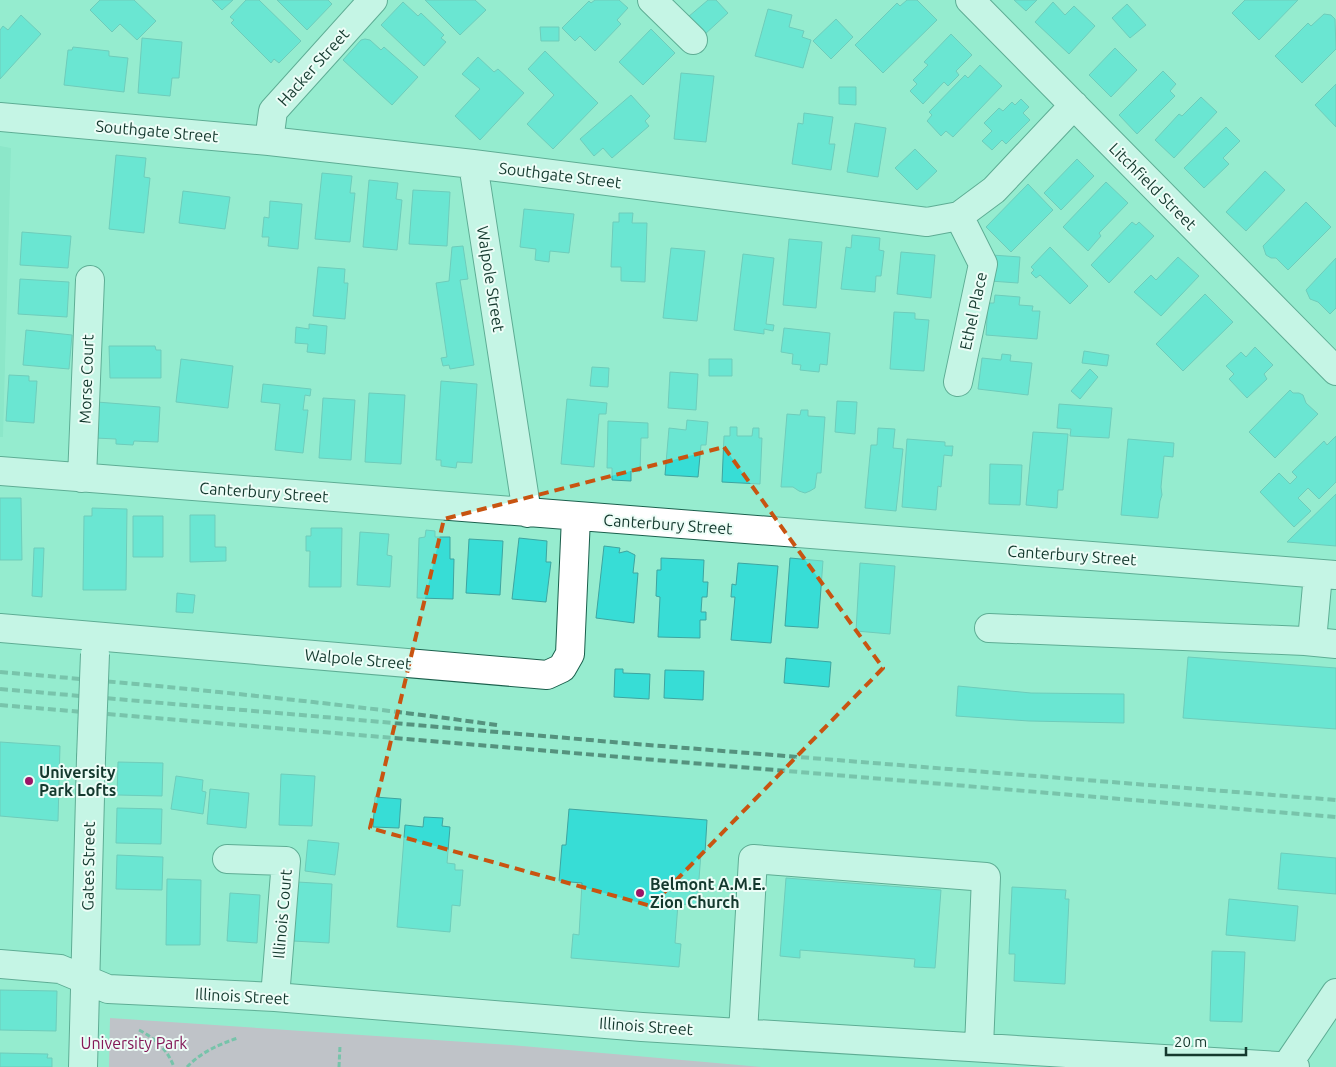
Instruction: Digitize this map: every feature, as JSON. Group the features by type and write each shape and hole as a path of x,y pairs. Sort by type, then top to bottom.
{"street":[{"name":"Hacker Street","path":"269,141 273,111 373,0"},
{"path":"652,0 694,40"},
{"name":"Litchfield Street","path":"970,0 1336,371"},
{"name":"Southgate Street","path":"0,117 269,141 473,164 927,222 959,216 994,190 1074,105"},
{"name":"Walpole Street","path":"473,164 527,513"},
{"name":"Ethel Place","path":"958,382 983,264 959,216"},
{"name":"Morse Court","path":"82,478 90,280"},
{"name":"Canterbury Street","path":"0,471 1327,575"},
{"name":"Walpole Street","path":"0,628 94,645 547,675 562,668 570,654 576,517"},
{"path":"989,628 1324,642 1327,575"},
{"name":"Gates Street","path":"83,1067 94,645"},
{"name":"Illinois Court","path":"227,858 286,861 275,997"},
{"path":"743,1033 753,859 986,877 980,1047"},
{"name":"Illinois Street","path":"0,964 60,969 108,989 275,997 632,1026 1295,1067"},
{"path":"1286,1067 1336,993"}],"path":[{"path":"139,1030 159,1043 174,1067"},
{"path":"186,1067 193,1060 219,1044 238,1038"},
{"path":"339,1067 340,1046"}],"highlighted area":[{"path":"724,447 883,668 651,906 370,828 444,519"}],"shaded area":[{"path":"0,146 11,148 3,437 0,437"}],"green space":[{"name":"University Park","path":"110,1018 511,1045 762,1067 109,1067"}],"building":[{"path":"100,0 134,0 156,21 137,40 120,24 112,32 90,10"},
{"path":"212,0 233,0 222,10"},
{"path":"246,0 259,0 301,41 279,63 274,59 271,63 231,23 234,20 230,17"},
{"path":"277,0 328,0 332,4 307,30"},
{"path":"425,0 475,0 486,10 460,35"},
{"path":"595,0 619,0 628,8 617,20 621,24 595,51 580,36 575,41 562,28 589,1 591,3"},
{"path":"708,0 716,0 728,13 704,35 688,17"},
{"path":"907,0 917,0 937,20 883,73 855,45 897,3 900,6"},
{"path":"1014,0 1037,0 1026,11"},
{"path":"1245,0 1298,0 1259,40 1232,13"},
{"path":"403,2 418,16 421,13 444,35 441,38 446,42 424,66 381,25"},
{"path":"1053,2 1065,15 1074,6 1095,26 1069,54 1035,22"},
{"path":"1127,4 1146,25 1130,38 1112,18"},
{"path":"768,9 792,15 789,27 804,31 802,37 811,40 803,68 755,56"},
{"path":"1324,14 1331,15 1335,19 1336,49 1302,83 1275,56 1308,23 1311,26"},
{"path":"21,15 41,34 0,79 0,30 3,26 8,30"},
{"path":"836,19 853,37 831,59 813,41"},
{"path":"540,27 559,27 559,41 541,41"},
{"path":"651,29 675,53 643,85 619,62"},
{"path":"951,34 972,55 956,71 959,75 948,86 944,82 923,104 910,91 917,84 913,80 928,65 924,62"},
{"path":"142,38 182,42 179,78 172,78 170,96 138,93"},
{"path":"361,40 370,40 381,50 384,47 418,77 392,105 343,60"},
{"path":"73,47 109,51 109,56 128,58 124,92 64,85 68,50 72,50"},
{"path":"1115,48 1137,70 1111,97 1089,75"},
{"path":"545,51 598,103 553,149 527,124 554,95 528,69"},
{"path":"478,57 494,72 498,69 524,93 480,140 455,116 480,89 462,74"},
{"path":"980,65 1002,86 953,137 946,131 941,136 927,121 932,115 929,112 965,75 968,78"},
{"path":"1163,71 1176,84 1170,91 1175,96 1137,134 1119,115"},
{"path":"681,73 714,76 706,142 674,139"},
{"path":"1336,84 1336,127 1315,105"},
{"path":"839,87 856,87 856,105 839,104"},
{"path":"631,95 650,116 645,121 649,126 612,158 603,148 594,156 580,139"},
{"path":"1201,97 1217,112 1174,158 1155,140 1179,114 1182,116"},
{"path":"1021,99 1029,107 1023,113 1030,120 1006,144 1002,140 992,150 982,141 992,131 984,123 999,108 1003,111 1012,102 1015,105"},
{"path":"804,113 833,117 829,144 835,144 831,170 792,164 798,123 803,124"},
{"path":"855,123 886,128 878,177 847,172"},
{"path":"1226,127 1240,141 1223,158 1229,164 1204,188 1184,168"},
{"path":"915,149 937,171 917,190 895,168"},
{"path":"116,155 146,158 144,177 150,178 144,233 109,229"},
{"path":"1077,159 1094,176 1061,210 1044,193"},
{"path":"1265,171 1285,190 1246,231 1226,212"},
{"path":"322,173 352,176 350,193 355,193 350,242 315,239"},
{"path":"369,180 398,183 396,199 402,200 397,250 363,247"},
{"path":"1106,182 1128,203 1099,233 1101,236 1088,251 1063,227"},
{"path":"1028,184 1053,210 1011,252 986,227"},
{"path":"413,190 450,192 447,246 409,244"},
{"path":"183,191 230,197 225,229 179,223"},
{"path":"270,201 302,204 298,249 268,246 269,237 262,237 264,217 269,218"},
{"path":"1306,202 1331,227 1288,270 1276,258 1266,255 1263,246"},
{"path":"524,209 574,214 569,253 550,251 549,262 535,260 536,249 520,247"},
{"path":"619,213 633,213 632,223 647,223 645,282 621,281 621,267 611,267 613,222 619,222"},
{"path":"1132,222 1136,225 1139,222 1154,236 1109,283 1091,265"},
{"path":"22,232 71,236 68,268 20,265"},
{"path":"852,235 880,238 879,250 884,251 881,276 876,276 875,292 841,289 846,247 851,248"},
{"path":"789,239 822,242 816,308 783,305"},
{"path":"463,246 468,279 460,280 474,365 450,369 449,365 443,366 441,358 447,357 436,283 449,281 452,247"},
{"path":"1050,247 1088,286 1070,304 1040,275 1036,278 1031,273 1034,270 1031,267"},
{"path":"671,248 705,251 697,321 663,318"},
{"path":"901,252 935,255 931,298 897,294"},
{"path":"743,254 774,258 766,324 774,325 773,331 764,329 764,334 734,330"},
{"path":"992,255 1020,257 1018,283 990,281"},
{"path":"1178,257 1199,276 1161,316 1134,292 1151,275 1156,280"},
{"path":"1336,258 1336,308 1330,314 1318,302 1310,299 1306,290"},
{"path":"318,267 345,269 344,283 348,283 345,319 313,316"},
{"path":"20,279 69,282 67,317 18,314"},
{"path":"1205,294 1233,322 1183,371 1156,344"},
{"path":"995,295 1020,297 1019,305 1033,306 1032,311 1040,311 1037,339 986,335 988,303 994,303"},
{"path":"894,312 915,313 915,319 929,320 924,371 890,369"},
{"path":"309,324 327,326 325,354 307,352 308,344 295,343 296,327 309,329"},
{"path":"784,328 830,333 827,365 820,364 819,372 800,370 801,365 792,364 793,354 781,352"},
{"path":"26,330 72,335 69,369 23,365"},
{"path":"109,346 155,346 156,350 161,350 161,378 110,378"},
{"path":"1255,347 1273,365 1264,374 1267,379 1247,398 1229,379 1234,374 1226,366 1241,352 1246,357"},
{"path":"1084,351 1109,355 1107,366 1082,363"},
{"path":"1002,354 1011,355 1010,361 1032,363 1028,395 978,389 982,358 1001,360"},
{"path":"181,359 233,366 228,408 176,402"},
{"path":"709,359 732,359 732,376 709,376"},
{"path":"592,367 609,368 608,387 590,386"},
{"path":"1090,369 1098,377 1080,399 1071,391"},
{"path":"670,372 698,374 696,410 668,408"},
{"path":"9,375 29,376 29,381 37,381 34,423 6,421"},
{"path":"441,381 477,384 472,463 457,462 456,468 441,466 441,460 436,460"},
{"path":"263,384 311,389 310,396 305,395 303,410 308,410 303,453 275,450 280,404 261,402"},
{"path":"1290,390 1293,393 1303,395 1306,403 1318,414 1275,458 1249,432"},
{"path":"369,393 405,395 401,464 365,462"},
{"path":"323,398 355,400 351,460 319,458"},
{"path":"567,399 607,403 606,414 599,414 594,467 561,464"},
{"path":"837,401 857,402 855,434 835,432"},
{"path":"97,402 160,407 158,442 134,441 133,445 116,444 116,439 95,438"},
{"path":"1059,404 1112,408 1109,438 1070,436 1071,429 1057,428"},
{"path":"801,410 808,410 808,416 825,417 821,473 817,473 815,488 805,493 793,487 781,487 787,414 800,415"},
{"path":"687,420 708,422 706,445 701,445 698,477 665,475 669,428 686,430"},
{"path":"608,421 648,423 648,438 641,438 640,471 631,471 631,481 612,480 612,468 607,468"},
{"path":"730,427 737,427 737,436 752,436 753,428 759,428 759,438 762,438 760,484 722,482 724,436 730,436"},
{"path":"878,428 895,429 893,448 903,449 896,511 865,508 871,445 877,445"},
{"path":"1033,432 1068,434 1063,490 1058,490 1057,508 1026,505"},
{"path":"1336,436 1336,482 1319,499 1308,488 1298,498 1311,511 1294,527 1260,492 1279,473 1290,484 1297,477 1292,472 1324,441 1327,445"},
{"path":"907,439 945,442 945,446 953,446 952,456 944,455 941,487 938,486 936,510 902,507"},
{"path":"1128,439 1174,443 1173,457 1164,456 1162,495 1158,518 1121,515"},
{"path":"990,464 1022,465 1020,505 989,504"},
{"path":"1336,494 1336,546 1287,542"},
{"path":"0,498 21,498 22,560 0,560"},
{"path":"92,508 127,509 126,590 83,590 84,516 92,516"},
{"path":"190,515 215,515 215,547 226,547 226,561 190,562"},
{"path":"133,516 163,516 163,557 133,557"},
{"path":"311,528 342,528 341,587 309,587 310,551 306,551 306,536 311,536"},
{"path":"426,530 435,531 435,537 450,537 450,559 454,559 453,599 417,598 419,538 425,537"},
{"path":"360,532 389,534 387,555 392,556 390,587 357,585"},
{"path":"519,538 547,541 546,562 551,562 546,602 512,599"},
{"path":"469,539 503,541 500,595 466,593"},
{"path":"604,546 620,548 619,553 627,551 635,555 633,573 638,573 634,623 596,618"},
{"path":"34,548 44,548 42,597 32,596"},
{"path":"661,558 704,560 703,582 708,582 707,597 702,597 701,612 706,612 706,620 700,620 700,638 658,637 660,597 656,596 657,570 661,570"},
{"path":"790,558 823,561 818,628 785,626"},
{"path":"738,563 778,566 771,643 731,640 735,597 731,597 732,584 736,585"},
{"path":"860,563 895,566 890,634 856,631"},
{"path":"177,593 195,595 193,613 176,612"},
{"path":"1188,657 1336,668 1336,729 1183,718"},
{"path":"786,658 831,662 829,687 784,683"},
{"path":"615,669 623,669 623,673 650,674 649,699 614,697"},
{"path":"665,670 704,671 703,700 664,698"},
{"path":"958,686 1031,693 1124,694 1124,723 1029,721 956,716"},
{"name":"University Park Lofts","path":"0,742 60,746 58,821 0,816"},
{"path":"118,762 163,763 162,796 117,795"},
{"path":"281,774 315,776 312,826 279,825"},
{"path":"176,776 203,780 202,791 206,792 203,814 171,809"},
{"path":"210,789 249,793 246,828 207,824"},
{"path":"375,797 401,799 399,828 373,827"},
{"path":"117,808 162,809 161,844 116,843"},
{"name":"Belmont A.M.E. Zion Church","path":"569,809 707,820 705,853 701,853 697,905 678,904 675,943 681,944 679,967 571,958 573,934 579,935 582,883 559,881 562,845 566,845"},
{"path":"424,817 443,818 442,826 450,827 447,863 455,864 455,870 463,870 460,906 452,905 450,932 397,927 405,825 423,827"},
{"path":"308,840 339,843 335,875 305,871"},
{"path":"1281,853 1336,858 1336,894 1278,889"},
{"path":"117,855 163,857 162,890 116,889"},
{"path":"786,878 941,890 935,968 914,967 915,959 800,950 800,958 780,956"},
{"path":"167,879 201,880 200,945 166,945"},
{"path":"297,882 332,884 329,943 293,941"},
{"path":"1012,887 1066,890 1065,899 1069,899 1065,984 1014,981 1015,954 1009,954"},
{"path":"230,893 260,895 257,943 227,941"},
{"path":"1229,899 1298,906 1295,941 1226,935"},
{"path":"1212,951 1245,952 1242,1022 1210,1021"},
{"path":"0,990 57,991 56,1031 0,1030"},
{"path":"0,1053 48,1054 47,1058 52,1058 52,1067 0,1067"}],"railway":[{"path":"0,672 249,695 497,725"},
{"path":"0,689 636,744 1336,800"},
{"path":"0,705 1336,817"}],"place":[{"name":"University Park Lofts","path":"29,781"},
{"name":"Belmont A.M.E. Zion Church","path":"640,893"}]}
